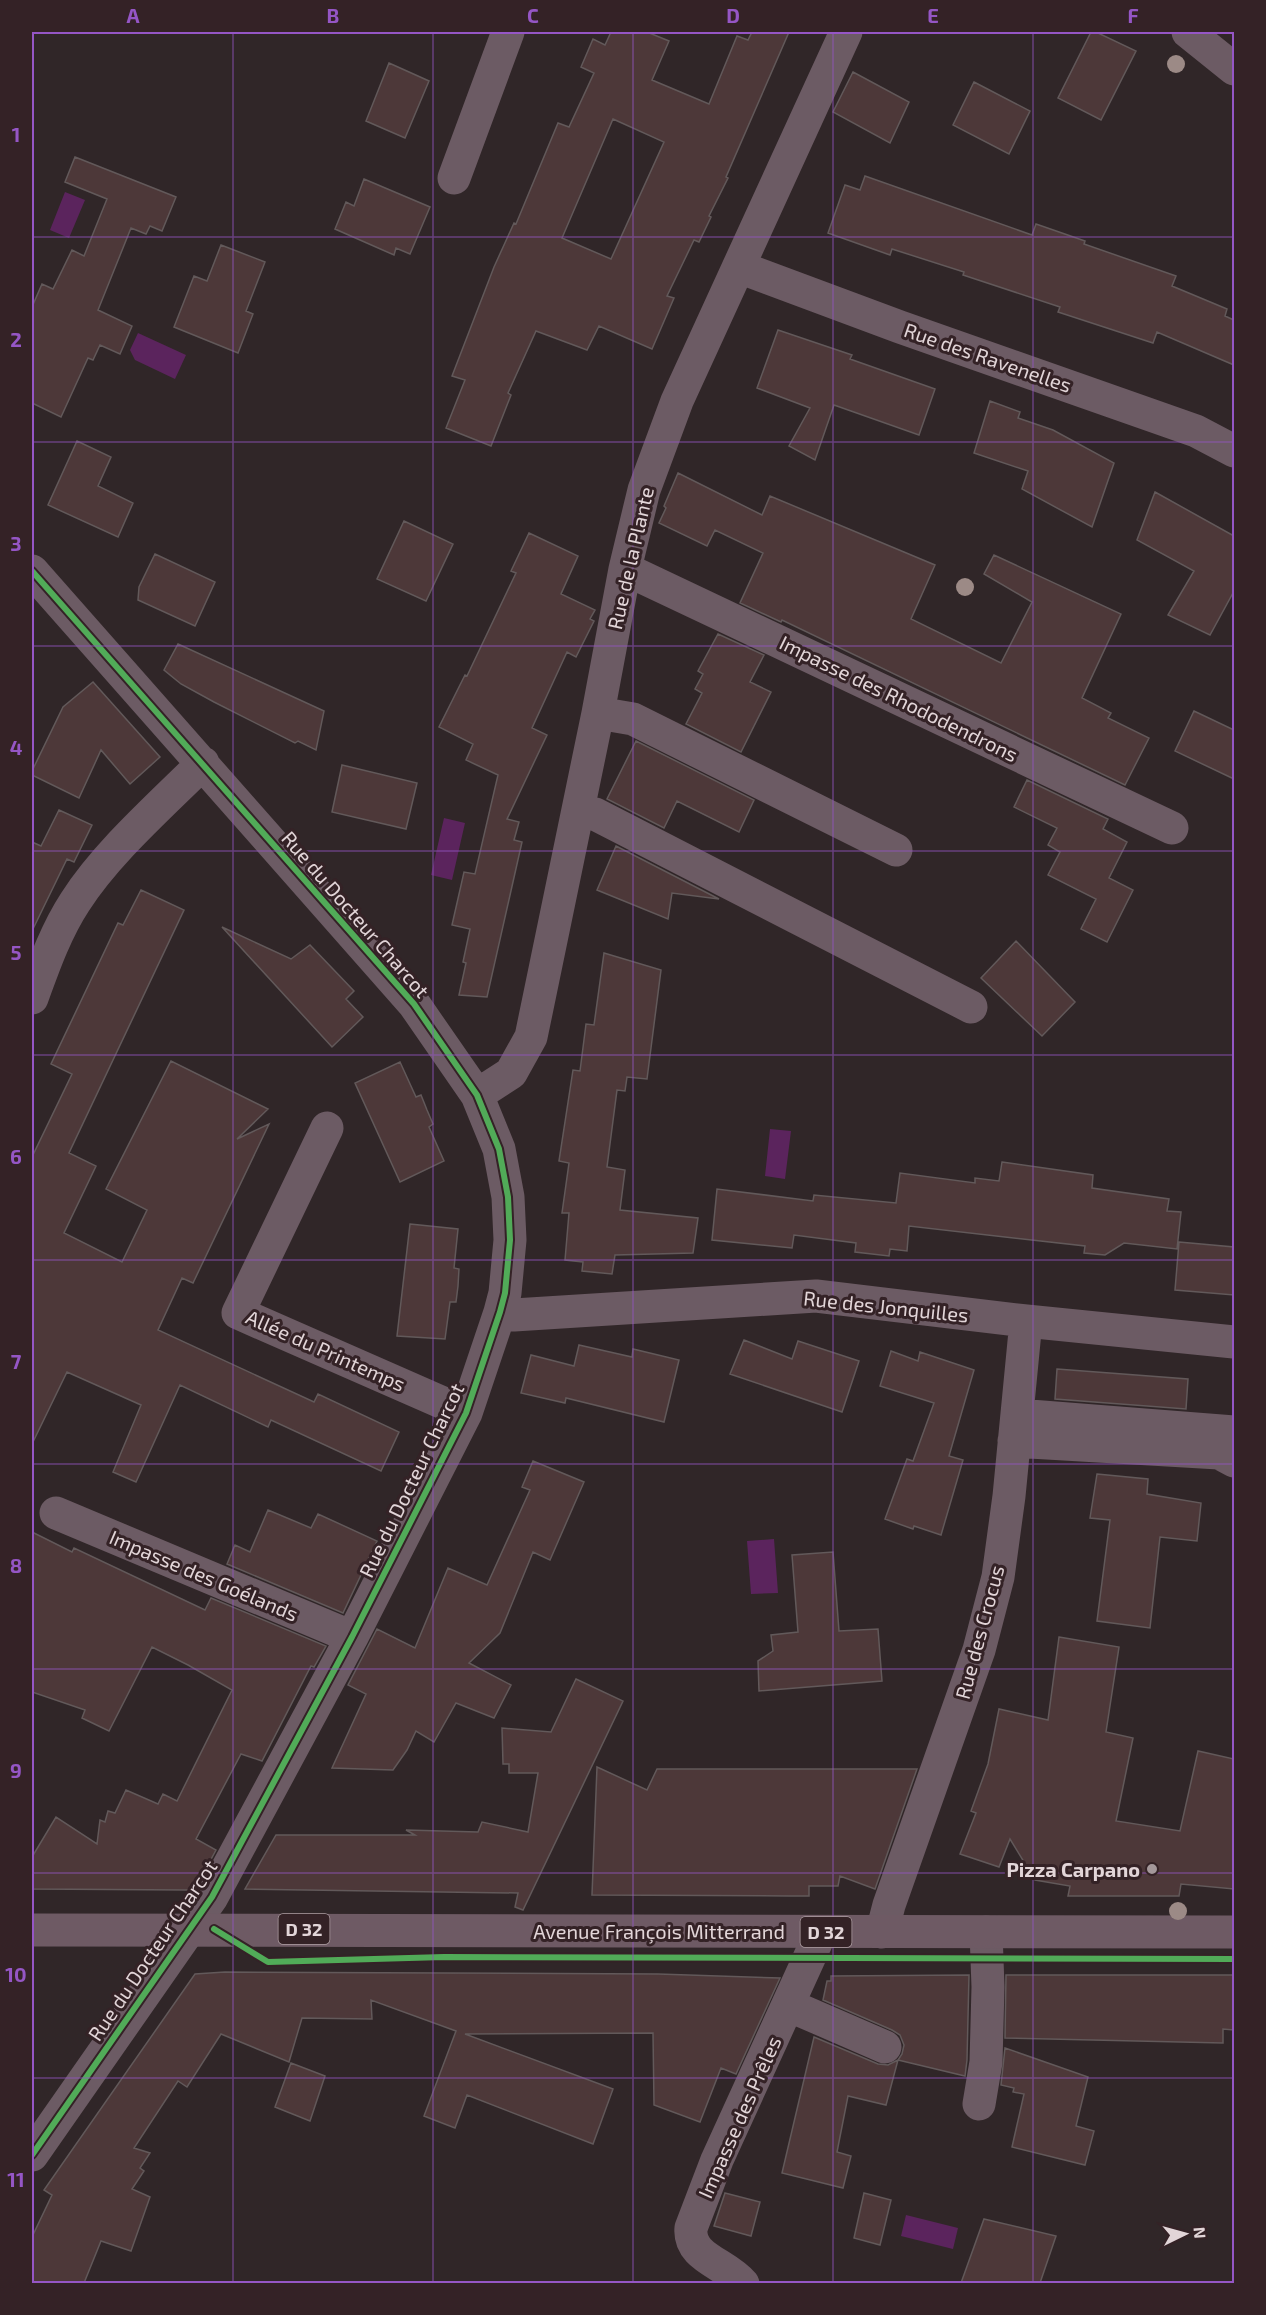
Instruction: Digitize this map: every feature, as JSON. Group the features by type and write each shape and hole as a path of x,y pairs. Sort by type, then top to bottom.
{"main road":[{"name":"Avenue François Mitterrand","path":"191,1929 1234,1932"},
{"name":"D 32","path":"32,1930 191,1929"}],"street":[{"path":"454,178 508,32"},
{"name":"Rue de la Plante","path":"477,1095 511,1073 531,1037 625,569 644,490 673,410 846,32"},
{"path":"1188,32 1234,69"},
{"name":"Rue des Ravenelles","path":"739,267 900,327 1196,431 1234,451"},
{"name":"Impasse des Rhododendrons","path":"625,569 1172,828"},
{"name":"Rue du Docteur Charcot","path":"32,571 414,1004 477,1095 499,1149 508,1197 510,1240 505,1293 466,1413 351,1637 212,1897 32,2155"},
{"path":"597,713 633,719 896,850"},
{"path":"32,998 50,949 75,902 108,860 203,764"},
{"path":"578,811 595,814 971,1007"},
{"name":"Allée du Printemps","path":"327,1128 238,1313 466,1413"},
{"name":"Rue des Jonquilles","path":"500,1312 514,1315 816,1296 1026,1321 1234,1342"},
{"name":"Rue des Crocus","path":"882,1932 889,1905 979,1650 998,1577 1026,1321"},
{"path":"1015,1428 1234,1432"},
{"path":"1015,1428 1219,1453 1234,1461"},
{"name":"Impasse des Goélands","path":"56,1513 351,1637"},
{"name":"Impasse des Prêles","path":"743,2283 694,2248 690,2238 691,2228 717,2160 821,1932"},
{"path":"979,2104 986,2062 988,1987 986,1932"},
{"path":"788,2005 885,2047"}],"shaded area":[{"path":"65,192 85,200 69,238 50,230"},
{"path":"138,333 186,355 175,379 135,360 130,350"},
{"path":"444,818 465,823 452,880 431,875"},
{"path":"770,1129 791,1131 785,1179 765,1176"},
{"path":"774,1539 778,1593 751,1594 747,1541"},
{"path":"906,2215 958,2228 953,2249 901,2236"}],"building":[{"path":"611,32 647,32 669,41 652,80 709,104 737,36 748,40 752,32 789,32 726,177 728,178 709,216 711,217 699,242 694,240 667,296 674,298 652,349 599,326 587,350 536,331 508,393 511,395 491,446 446,428 465,380 452,376 494,267 514,223 516,224 558,123 569,127 594,73 581,67 593,39 605,45","holes":["613,119 664,142 611,259 562,238"]},
{"path":"1091,32 1096,32 1136,51 1101,120 1058,98"},
{"path":"389,63 429,81 405,138 366,121"},
{"path":"853,72 909,102 890,143 833,112"},
{"path":"974,82 1030,111 1009,154 953,125"},
{"path":"75,157 176,197 162,231 150,226 146,234 131,228 98,310 132,326 120,354 100,345 93,360 88,358 61,417 32,403 32,307 42,284 53,289 72,250 84,256 107,199 65,182"},
{"path":"865,176 1032,235 1036,224 1085,241 1084,244 1176,276 1172,286 1227,309 1225,316 1234,320 1234,365 1157,332 1153,343 1058,312 1060,307 963,275 964,272 892,249 890,255 828,233 845,185 860,190"},
{"path":"364,179 430,207 410,254 396,248 394,255 335,229 346,202 354,206"},
{"path":"221,245 265,262 246,311 253,314 238,353 174,327 194,276 207,281"},
{"path":"778,330 852,355 850,359 935,389 919,435 834,405 815,460 789,446 810,408 757,388"},
{"path":"990,401 1020,412 1018,418 1053,430 1114,463 1092,527 1022,489 1028,471 974,453"},
{"path":"77,441 111,457 98,486 133,503 118,537 48,505"},
{"path":"678,473 762,515 770,496 935,565 911,619 1001,663 1032,602 984,574 994,555 1121,614 1082,698 1111,713 1108,718 1149,738 1125,785 782,620 781,622 740,603 763,553 715,530 707,546 659,523"},
{"path":"1155,492 1234,536 1234,591 1210,635 1168,615 1194,571 1137,540"},
{"path":"404,521 453,544 426,601 377,579"},
{"path":"529,533 578,556 561,594 595,610 590,619 594,621 576,657 567,652 532,728 547,735 507,819 519,822 514,840 522,842 487,997 459,995 470,929 452,925 464,872 475,874 498,775 466,760 473,744 439,727 465,675 467,676 516,573 511,571"},
{"path":"155,554 215,582 195,626 138,600 139,587"},
{"path":"718,634 764,655 750,682 771,692 741,752 686,724 702,693 695,689 703,674 698,671"},
{"path":"178,644 324,711 316,750 298,741 295,743 181,684 164,670"},
{"path":"93,682 160,757 130,784 101,750 79,798 32,775 32,771 63,707"},
{"path":"1194,711 1234,730 1234,779 1175,751"},
{"path":"636,741 754,800 739,832 677,801 664,828 607,799"},
{"path":"342,765 417,783 406,829 332,812"},
{"path":"1027,780 1108,819 1103,829 1127,842 1109,878 1133,890 1107,942 1081,929 1096,899 1048,875 1060,852 1048,845 1057,828 1014,807"},
{"path":"59,810 92,825 74,862 67,859 32,931 32,842 41,846"},
{"path":"616,846 719,899 672,893 668,919 597,890"},
{"path":"141,890 184,910 69,1153 96,1166 64,1233 122,1262 147,1210 106,1189 171,1061 268,1109 237,1139 269,1124 193,1283 182,1278 158,1330 314,1402 318,1394 399,1432 381,1471 271,1420 268,1427 180,1385 136,1482 113,1472 141,1405 67,1372 32,1444 32,1157 72,1074 51,1064 118,923 123,925"},
{"path":"222,927 291,959 310,945 354,991 346,999 363,1017 332,1047"},
{"path":"1016,941 1075,1002 1042,1036 981,978"},
{"path":"604,953 661,970 647,1079 627,1077 625,1091 617,1090 607,1167 625,1170 620,1210 698,1218 693,1253 615,1255 612,1274 582,1271 583,1262 565,1260 569,1213 562,1213 569,1163 559,1161 573,1070 580,1071 586,1024 594,1025"},
{"path":"400,1062 416,1097 421,1095 433,1124 429,1127 444,1161 400,1182 355,1083"},
{"path":"1002,1162 1093,1175 1092,1188 1169,1199 1167,1211 1181,1212 1177,1249 1124,1243 1105,1255 1084,1253 1085,1246 909,1226 907,1251 890,1249 889,1256 855,1252 856,1243 794,1235 792,1248 712,1240 717,1189 813,1201 814,1195 896,1203 900,1173 975,1183 975,1178 999,1181"},
{"path":"410,1224 458,1229 454,1268 459,1269 458,1286 456,1302 450,1302 445,1339 397,1336"},
{"path":"1179,1242 1234,1247 1234,1295 1175,1290"},
{"path":"744,1340 792,1359 798,1341 859,1361 842,1412 730,1374"},
{"path":"579,1345 632,1357 633,1349 679,1360 664,1422 566,1398 565,1403 521,1393 531,1355 574,1366"},
{"path":"891,1351 918,1361 920,1352 974,1370 949,1456 963,1460 941,1535 914,1526 913,1529 885,1519 907,1459 913,1461 934,1403 880,1386"},
{"path":"1057,1369 1188,1379 1186,1409 1055,1399"},
{"path":"533,1461 584,1482 550,1560 533,1552 500,1633 469,1663 511,1685 494,1718 456,1703 434,1742 416,1731 407,1750 393,1770 332,1768 366,1694 348,1685 377,1629 415,1648 448,1568 487,1585 530,1490 522,1487"},
{"path":"1097,1474 1148,1479 1147,1494 1201,1503 1197,1541 1160,1537 1150,1628 1097,1621 1110,1520 1090,1518"},
{"path":"268,1510 311,1528 318,1514 377,1541 343,1613 227,1564 235,1545 250,1552"},
{"path":"32,1532 72,1552 74,1548 205,1610 211,1598 326,1646 314,1667 311,1666 262,1761 241,1754 196,1839 216,1850 197,1885 187,1890 32,1889 32,1857 56,1817 97,1844 100,1820 105,1822 108,1811 115,1813 126,1790 158,1804 163,1794 177,1801 232,1690 152,1647 109,1731 82,1718 85,1710 32,1692"},
{"path":"833,1552 839,1631 878,1629 882,1681 759,1691 758,1661 773,1651 771,1635 798,1632 792,1555"},
{"path":"1059,1637 1119,1647 1106,1732 1133,1738 1116,1821 1180,1831 1198,1751 1234,1759 1234,1889 1181,1884 1179,1896 1068,1896 1070,1886 1035,1880 1010,1839 999,1867 960,1854 976,1813 971,1811 988,1764 999,1709 1048,1720"},
{"path":"576,1679 623,1701 523,1910 515,1907 518,1893 245,1889 276,1835 415,1835 406,1830 478,1832 482,1822 528,1832 538,1773 509,1773 509,1764 503,1764 502,1728 551,1732"},
{"path":"597,1767 647,1790 657,1769 917,1769 875,1889 840,1876 838,1886 809,1886 809,1896 592,1895"},
{"path":"225,1972 658,1974 780,1978 736,2074 721,2068 700,2122 654,2105 653,2033 465,2034 613,2089 593,2144 467,2095 455,2128 424,2116 456,2031 371,2000 372,2019 302,2018 289,2062 221,2034 187,2087 178,2081 134,2148 150,2153 140,2168 144,2171 132,2189 150,2197 131,2251 101,2241 84,2283 32,2283 32,2237 52,2195 44,2190 195,1974"},
{"path":"969,1975 965,2076 898,2060 904,2045 900,2035 823,2000 827,1981 831,1981 831,1976"},
{"path":"1006,1975 1234,1975 1234,2030 1223,2029 1223,2043 1005,2038"},
{"path":"814,2037 878,2064 888,2065 898,2060 886,2105 848,2096 837,2152 851,2156 843,2188 782,2173"},
{"path":"1005,2048 1088,2077 1076,2126 1094,2131 1085,2165 1012,2147 1024,2094 1013,2092 1014,2088 1001,2085"},
{"path":"291,2063 325,2076 310,2121 275,2107"},
{"path":"725,2193 760,2202 751,2236 714,2226"},
{"path":"864,2193 891,2200 880,2245 854,2238"},
{"path":"984,2219 1056,2236 1040,2283 961,2283"}],"cycle path":[{"path":"32,571 414,1004 477,1095 499,1149 508,1197 510,1240 505,1293 466,1413 352,1637 212,1897 32,2155"},
{"path":"214,1929 268,1962 444,1957 1234,1959"}],"place":[{"name":"Pizza Carpano","path":"1152,1869"}]}
